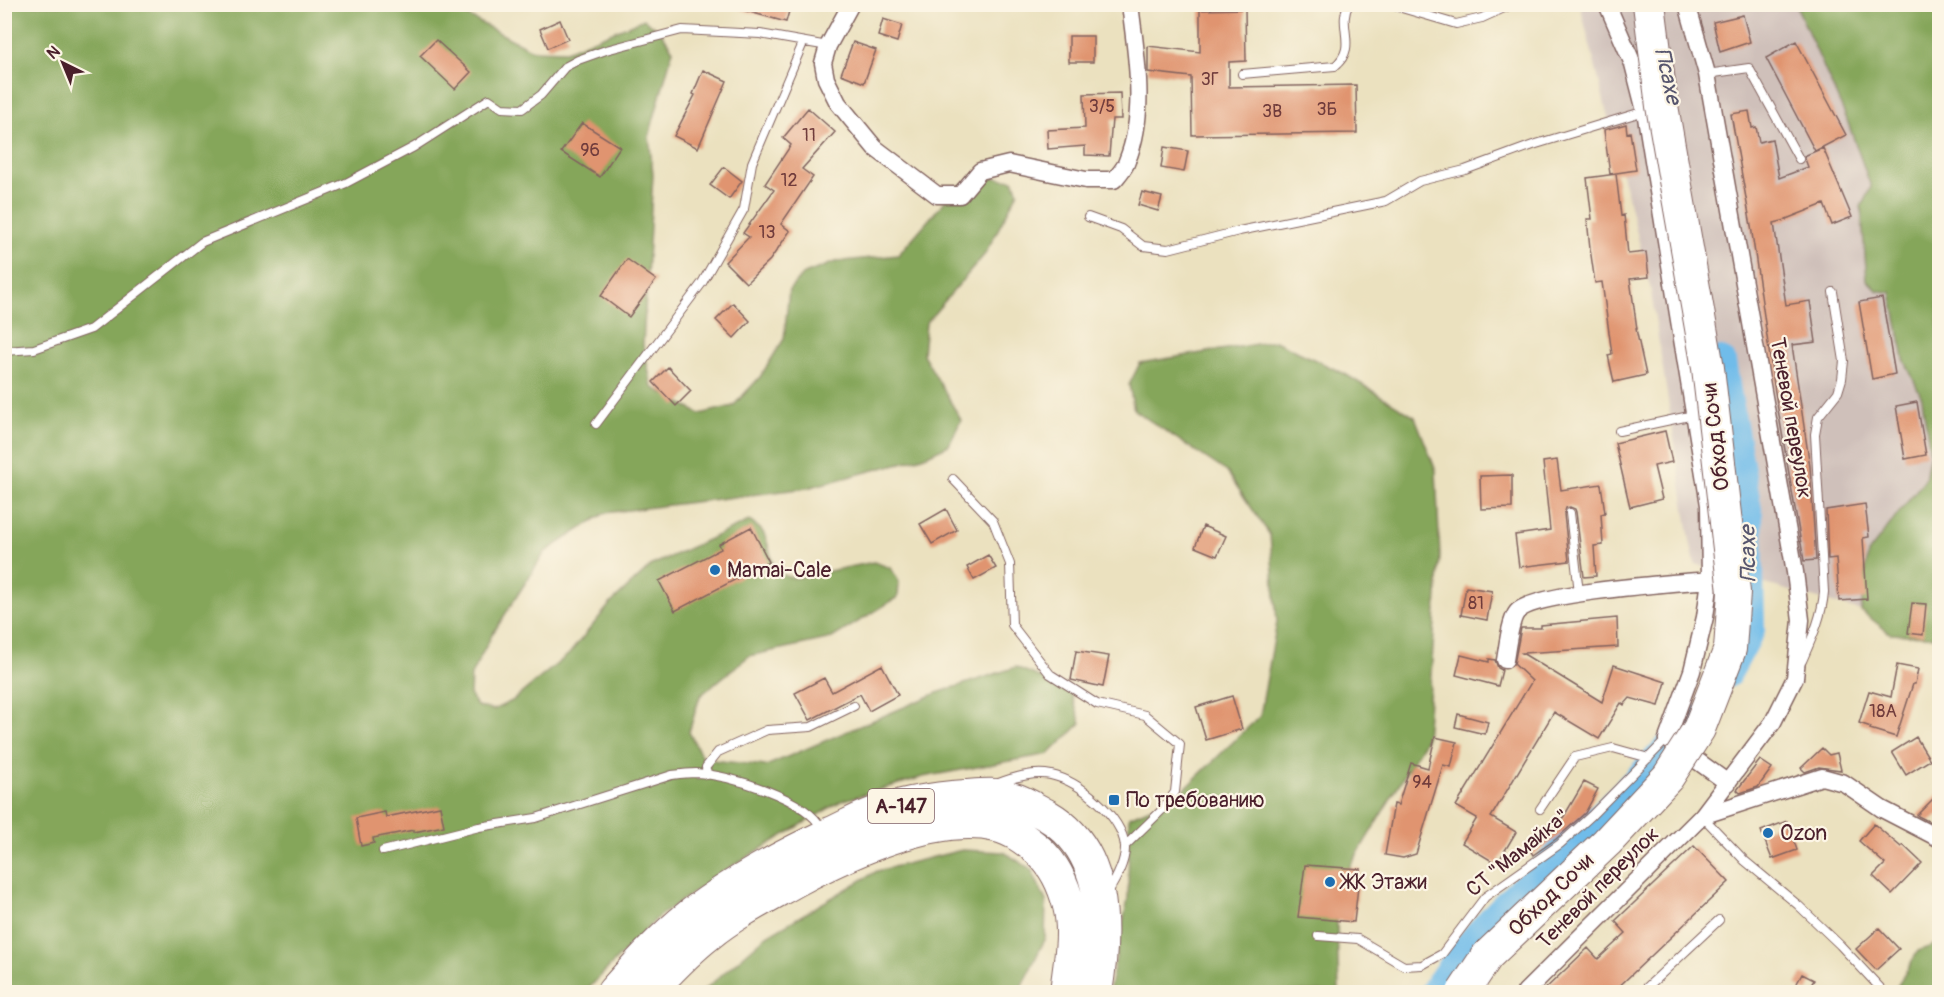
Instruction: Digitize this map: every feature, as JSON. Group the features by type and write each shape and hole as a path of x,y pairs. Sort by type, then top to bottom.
{"highway":[{"name":"Обход Сочи","path":"1463,993 1487,956 1607,842 1668,777 1699,729 1730,648 1734,592 1709,380 1662,106 1649,4"},
{"name":"А-147","path":"613,993 648,954 689,916 759,870 872,814 920,801 987,795 1011,798 1059,823 1081,848 1095,874 1101,905 1101,939 1096,993"},
{"name":"А-147","path":"649,993 708,934 757,902 825,865 878,843 933,827 957,824 995,826 1015,833 1027,840 1047,859 1061,883 1070,907 1070,951 1066,993"}],"street":[{"path":"851,4 828,46 823,63 826,79 838,103 874,148 938,195 960,195 980,171 1009,165 1086,180 1114,180 1127,162 1138,122 1137,64 1130,4"},
{"path":"1607,4 1633,64 1645,111 1709,505 1710,580 1705,617 1692,671 1667,739 1728,783"},
{"name":"Теневой переулок","path":"1525,993 1702,816 1773,722 1795,678 1800,620 1795,572 1707,74 1687,4"},
{"path":"1505,660 1515,614 1523,606 1579,593 1710,580"},
{"name":"Теневой переулок","path":"1702,816 1822,777 1844,783 1882,809 1940,839"}],"lane":[{"path":"1242,74 1335,66 1342,60 1347,49 1345,12 1349,4"},
{"path":"1388,4 1456,24 1482,18 1513,4"},
{"path":"4,351 34,349 91,329 202,242 346,183 414,147 489,99 502,108 522,109 540,95 566,67 578,60 606,50 682,30 760,34 828,46"},
{"path":"596,424 702,282 744,209 752,164 803,43"},
{"path":"1707,74 1749,68 1799,159"},
{"path":"1088,217 1121,229 1143,246 1168,249 1239,231 1386,201 1420,181 1465,170 1533,145 1645,111"},
{"path":"1795,678 1819,623 1823,608 1815,434 1818,417 1838,392 1842,379 1844,361 1833,292"},
{"path":"1619,431 1694,415"},
{"path":"953,479 993,521 1010,564 1012,626 1050,675 1097,704 1145,714 1180,744 1175,792 1164,808 1125,846"},
{"path":"1570,513 1579,593"},
{"path":"707,775 706,767 718,752 768,730 811,727 854,706"},
{"name":"СТ \"Мамайка\"","path":"1318,936 1359,939 1386,958 1404,966 1422,965 1442,954 1485,897 1560,844 1667,739"},
{"path":"1540,809 1575,757 1613,748 1649,758"},
{"path":"384,851 479,827 536,818 672,775 696,773 747,784 789,799 820,825 825,836"},
{"path":"969,796 998,783 1025,775 1049,774 1071,782 1097,801 1118,829 1125,846 1121,866 1101,905"},
{"path":"1702,816 1745,861 1798,905 1840,945 1884,993"},
{"path":"1642,993 1719,920"}],"shaded area":[{"path":"1580,5 1796,5 1846,117 1871,187 1861,208 1891,292 1904,359 1922,398 1930,453 1925,479 1868,553 1861,611 1695,564 1650,286"}],"green space":[{"path":"5,5 447,5 532,50 566,51 644,19 661,32 673,50 649,136 653,175 643,345 652,387 700,414 733,406 760,377 784,339 789,290 802,275 835,262 898,255 958,186 988,177 1013,180 1018,192 985,254 926,323 923,354 961,420 949,445 923,457 807,488 605,513 545,552 492,635 471,675 470,695 477,706 493,710 512,701 569,654 611,603 652,565 749,521 763,532 773,562 780,573 795,578 874,562 891,568 899,582 898,597 832,638 749,656 700,696 689,732 703,759 766,766 937,693 1016,667 1070,690 1081,723 1049,754 923,777 841,801 727,869 658,917 585,992 5,992"},
{"path":"1796,5 1939,5 1939,637 1891,634 1861,611 1868,553 1925,479 1930,453 1922,398 1904,359 1891,292 1878,291 1867,280 1861,207 1871,187 1846,117"},
{"path":"1275,341 1345,374 1415,417 1436,471 1440,556 1426,739 1336,890 1339,992 1109,992 1128,898 1129,817 1176,797 1260,716 1277,622 1270,535 1227,472 1134,410 1129,385 1140,363"},
{"path":"962,850 1004,852 1031,869 1046,901 1045,939 1019,992 702,992 765,937 877,871"},
{"path":"1939,943 1939,992 1894,992 1918,951"}],"building":[{"path":"740,4 791,4 786,22 739,9"},
{"path":"1245,9 1246,61 1229,62 1229,87 1356,85 1357,133 1192,135 1191,77 1148,72 1148,46 1200,52 1200,10"},
{"path":"1743,15 1750,42 1720,52 1713,22"},
{"path":"883,19 902,25 897,42 878,36"},
{"path":"560,20 568,39 548,48 540,29"},
{"path":"1069,36 1093,36 1093,62 1069,62"},
{"path":"436,40 471,72 455,89 420,56"},
{"path":"1796,41 1846,135 1815,151 1766,58"},
{"path":"853,42 876,50 864,83 841,74"},
{"path":"703,70 727,81 698,148 674,136 695,95 693,94"},
{"path":"1120,93 1121,119 1112,119 1109,156 1085,155 1085,146 1048,149 1047,130 1085,128 1084,94"},
{"path":"808,108 835,132 802,169 813,177 781,224 790,231 770,260 746,283 725,262 749,237 743,233 774,190 765,184 791,145 783,138"},
{"path":"1749,111 1752,128 1756,127 1759,142 1772,139 1779,178 1808,167 1804,156 1823,148 1852,217 1832,225 1824,204 1774,223 1786,305 1810,301 1816,342 1792,345 1810,467 1816,560 1804,561 1731,114"},
{"path":"582,123 620,147 600,177 561,152"},
{"path":"1626,124 1627,133 1630,132 1636,170 1610,174 1604,130"},
{"path":"1164,147 1188,151 1184,172 1161,168"},
{"path":"724,167 742,181 729,199 710,185"},
{"path":"1616,174 1621,216 1624,215 1628,254 1646,252 1649,277 1630,279 1636,329 1646,375 1614,382 1608,355 1612,354 1602,282 1595,283 1590,248 1587,219 1592,219 1587,178"},
{"path":"1142,192 1162,197 1158,211 1138,205"},
{"path":"627,259 656,280 629,317 601,296"},
{"path":"1882,298 1895,374 1872,379 1859,302"},
{"path":"733,303 750,321 734,338 716,320"},
{"path":"668,367 691,391 676,406 653,382"},
{"path":"1917,402 1926,455 1905,459 1896,406"},
{"path":"1665,431 1672,462 1654,466 1662,499 1630,507 1615,443"},
{"path":"1557,460 1561,490 1601,484 1605,513 1601,514 1603,545 1594,546 1596,576 1584,577 1576,512 1570,507 1566,508 1564,514 1569,561 1519,567 1515,535 1550,530 1543,462"},
{"path":"1512,475 1512,508 1481,509 1480,476"},
{"path":"1865,504 1869,537 1863,538 1867,599 1839,601 1836,558 1828,559 1826,510"},
{"path":"946,509 957,530 932,544 920,524"},
{"path":"1203,526 1226,536 1217,556 1195,547"},
{"path":"751,527 769,562 675,611 659,581 721,549 719,544"},
{"path":"988,555 996,568 974,580 967,567"},
{"path":"1466,587 1492,591 1487,620 1461,615"},
{"path":"1912,603 1926,604 1923,635 1908,633"},
{"path":"1617,618 1618,647 1522,653 1602,702 1614,665 1666,682 1659,706 1630,698 1624,705 1621,703 1599,739 1554,712 1491,817 1516,832 1497,864 1462,843 1477,818 1456,806 1532,681 1514,664 1521,628 1541,628 1541,625"},
{"path":"1076,651 1109,656 1103,687 1071,680"},
{"path":"1461,655 1489,662 1489,659 1495,660 1498,668 1502,670 1498,686 1456,675"},
{"path":"882,665 898,695 869,711 860,694 810,720 795,693 824,678 832,692"},
{"path":"1897,665 1918,669 1896,737 1859,723 1869,691 1891,697"},
{"path":"1232,696 1242,729 1206,740 1196,707"},
{"path":"1458,714 1488,722 1485,734 1455,727"},
{"path":"1435,737 1457,742 1451,767 1443,765 1416,854 1403,858 1385,855 1394,804 1398,805 1411,763 1428,768"},
{"path":"1916,737 1930,760 1906,775 1892,752"},
{"path":"1822,748 1829,755 1837,753 1841,770 1819,767 1805,772 1801,768"},
{"path":"1760,760 1772,768 1758,787 1740,793 1737,790"},
{"path":"1584,782 1598,789 1585,813 1556,839 1533,855 1526,844 1563,818"},
{"path":"1940,792 1940,814 1930,822 1918,816 1917,815"},
{"path":"440,806 444,826 373,838 374,843 361,846 356,818 385,812 386,817"},
{"path":"1787,821 1797,850 1772,859 1761,831"},
{"path":"1874,824 1901,847 1903,845 1922,863 1892,894 1873,876 1885,864 1859,841"},
{"path":"1694,846 1729,882 1612,993 1541,993 1588,948 1598,959 1626,933 1615,921"},
{"name":"ЖК Этажи","path":"1305,865 1360,869 1354,922 1298,917"},
{"path":"1879,928 1899,949 1876,970 1856,949"},
{"path":"1802,974 1814,980 1807,992 1796,985"}],"waterway":[{"name":"Псахе","path":"1721,362 1748,515 1750,630 1727,673"},
{"name":"Псахе","path":"1435,992 1452,967 1513,898 1616,803 1696,720"}],"place":[{"name":"Mamai-Cale","path":"715,570"},
{"name":"По требованию","path":"1114,800"},
{"name":"Ozon","path":"1768,833"},
{"name":"ЖК Этажи","path":"1330,882"}]}
